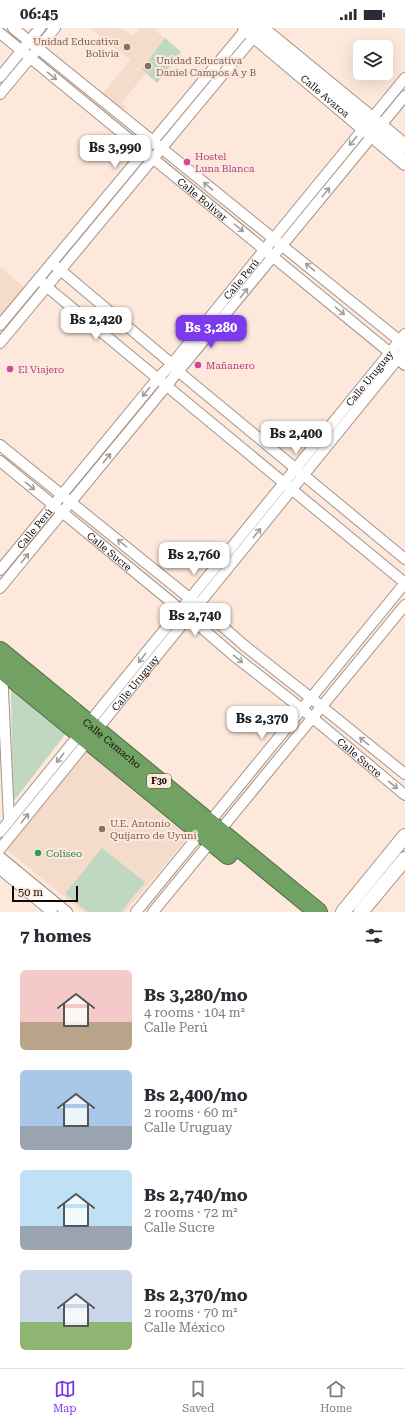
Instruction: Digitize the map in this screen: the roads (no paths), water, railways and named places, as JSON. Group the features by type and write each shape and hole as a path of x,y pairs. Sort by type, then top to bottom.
{"highway":[{"name":"Calle Camacho","path":"0,651 88,732"},
{"name":"Calle Camacho","path":"1,668 88,732 210,832 318,912"},
{"name":"Calle Camacho","path":"210,832 298,912"}],"main road":[{"name":"Calle Avaroa","path":"254,29 372,127 405,162"},
{"name":"Calle Avaroa","path":"372,127 405,146"},
{"path":"343,912 405,836"},
{"path":"361,912 405,859"}],"street":[{"name":"Calle Bolívar","path":"13,28 404,342"},
{"path":"0,77 40,28"},
{"path":"0,94 55,28"},
{"path":"0,325 153,141 254,29"},
{"path":"0,343 153,159 254,29"},
{"name":"Calle Bolívar","path":"0,33 398,359"},
{"name":"Calle Perú","path":"0,588 282,245 372,127 405,78"},
{"name":"Calle Perú","path":"0,570 158,378 172,364 274,238 372,127 405,96"},
{"path":"52,263 172,364 179,372 405,559"},
{"path":"39,279 405,583 302,709 210,832 153,912"},
{"name":"Calle Uruguay","path":"0,849 88,732 299,472 398,359 404,342"},
{"name":"Calle Sucre","path":"0,445 63,494 245,646 322,706 405,774"},
{"name":"Calle Sucre","path":"0,461 405,795"},
{"path":"136,912 312,718 405,605"},
{"path":"1,668 9,820"},
{"name":"Calle Uruguay","path":"0,832 88,732"},
{"path":"0,857 67,912"},
{"path":"0,869 52,912"}],"place":[{"name":"Unidad Educativa Bolivia","path":"127,47"},
{"name":"Unidad Educativa Daniel Campos A y B","path":"148,66"},
{"name":"Hostel Luna Blanca","path":"187,162"},
{"name":"Mañanero","path":"198,365"},
{"name":"El Viajero","path":"10,369"},
{"name":"U.E. Antonio Quijarro de Uyuni","path":"102,829"},
{"name":"Coliseo","path":"38,853"}]}
